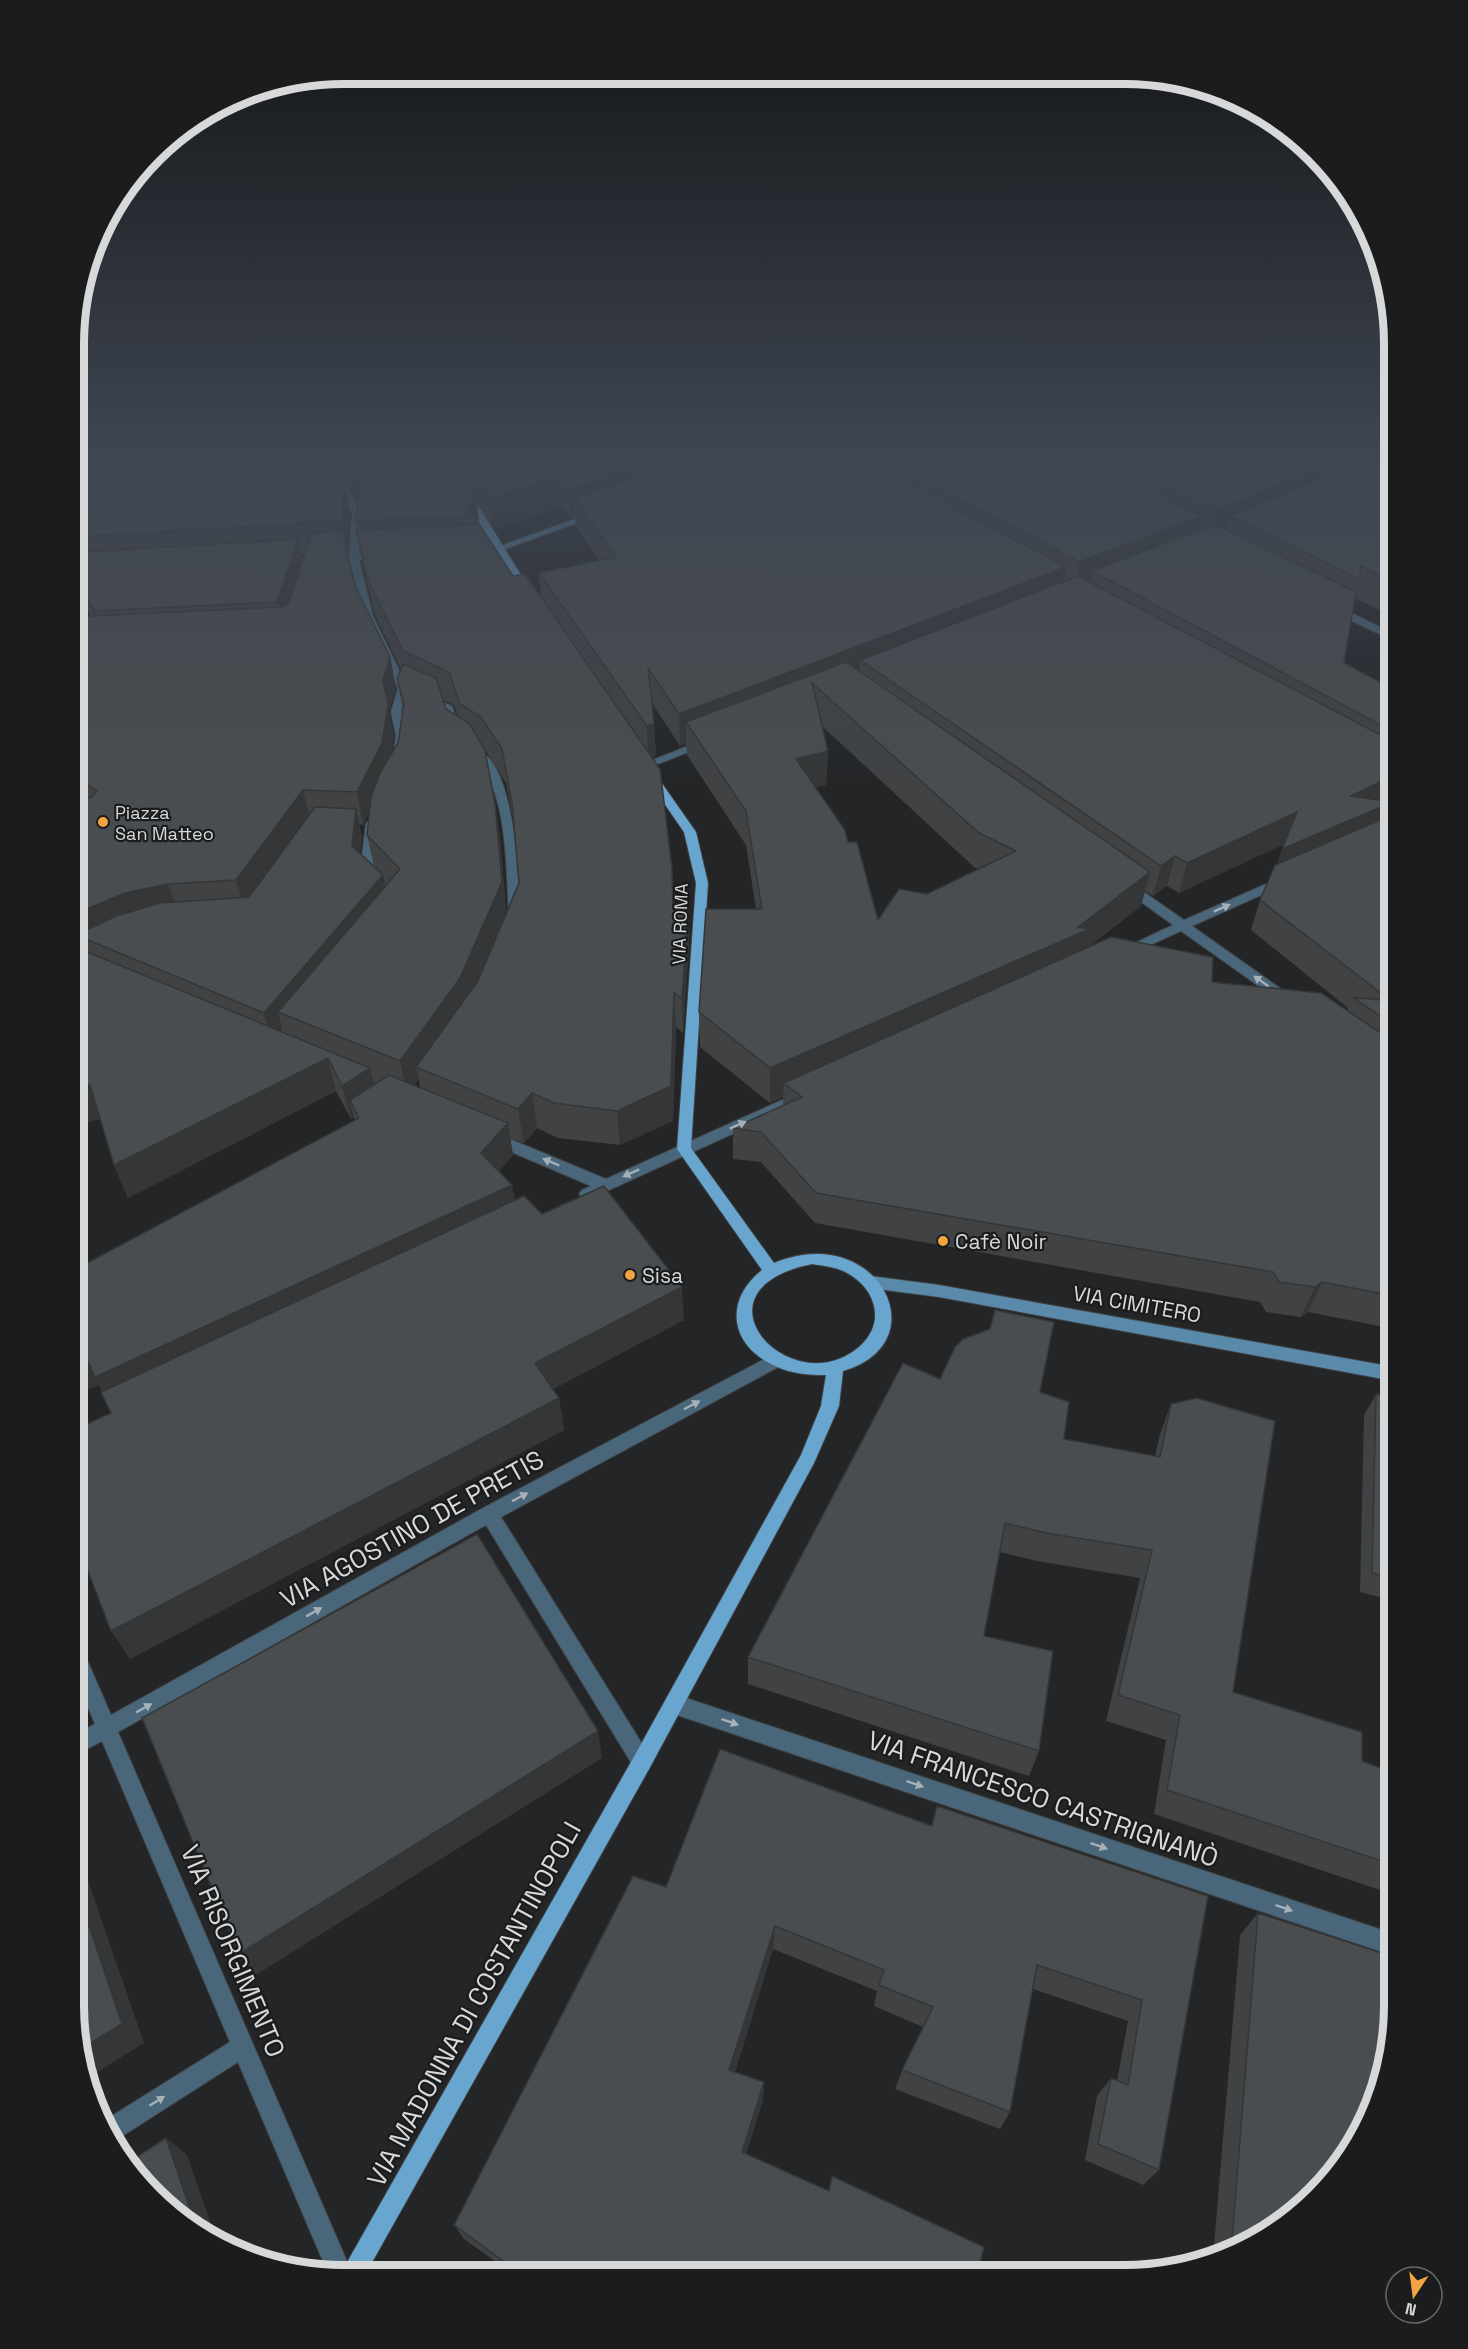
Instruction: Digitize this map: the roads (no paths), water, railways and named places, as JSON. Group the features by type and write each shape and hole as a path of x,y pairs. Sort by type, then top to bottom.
{"main road":[{"path":"501,561 537,608"},
{"name":"VIA ROMA","path":"640,761 690,832 702,883 684,1149"},
{"path":"684,1149 770,1269"},
{"path":"812,1258 834,1261 855,1269 870,1282 881,1298 884,1316 881,1333 871,1348 856,1360 835,1368 815,1370 795,1367 776,1360 759,1347 748,1332 744,1314 747,1297 756,1281 770,1269 790,1261 812,1258"},
{"name":"VIA MADONNA DI COSTANTINOPOLI","path":"359,2265 642,1762 808,1458 830,1406 835,1368"}],"street":[{"path":"355,561 368,616 403,688 448,708 461,744 480,754 498,784 508,837 515,917 510,928"},
{"path":"1322,602 1384,634"},
{"path":"84,620 93,633"},
{"path":"398,766 402,736 396,712 403,688"},
{"path":"640,761 711,740"},
{"path":"376,814 364,831 366,871 383,887"},
{"path":"1106,959 1299,874"},
{"path":"1114,878 1298,1007"},
{"path":"573,1200 814,1091"},
{"path":"477,1131 605,1185"},
{"name":"VIA CIMITERO","path":"870,1282 939,1291 1384,1372"},
{"name":"VIA AGOSTINO DE PRETIS","path":"84,1741 489,1514 776,1360"},
{"path":"489,1514 642,1762"},
{"name":"VIA RISORGIMENTO","path":"84,1675 336,2265"},
{"name":"VIA FRANCESCO CASTRIGNANÒ","path":"674,1704 1384,1942"},
{"path":"115,2128 243,2046"}],"place":[{"name":"Piazza San Matteo","path":"103,822"},
{"name":"Cafè Noir","path":"943,1241"},
{"name":"Sisa","path":"630,1275"}]}
